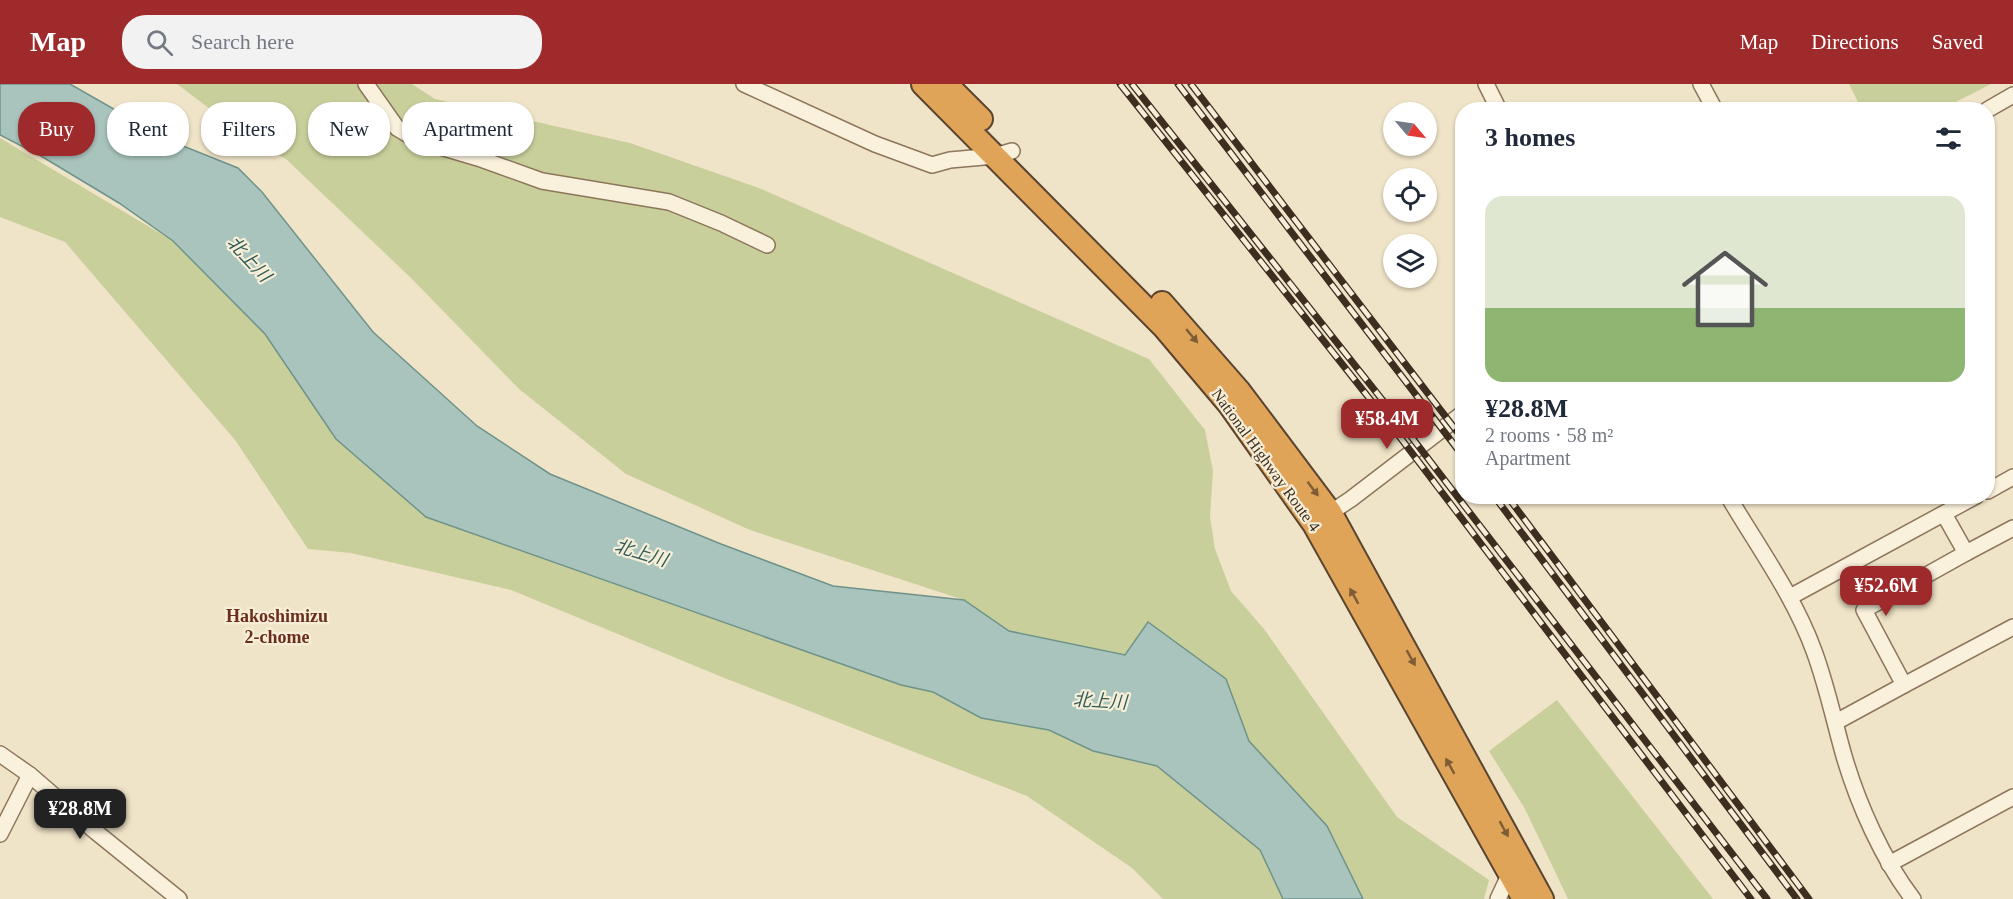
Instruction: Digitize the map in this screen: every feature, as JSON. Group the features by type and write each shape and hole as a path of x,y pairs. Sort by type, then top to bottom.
{"highway":[{"name":"National Highway Route 4","path":"923,84 1004,153 1176,317 1239,391 1322,518 1514,864 1542,899"},
{"name":"National Highway Route 4","path":"946,84 1004,153"},
{"name":"National Highway Route 4","path":"1514,864 1524,899"}],"street":[{"path":"366,84 397,128 417,140 478,158 542,181 669,202 721,223 766,245"},
{"path":"744,84 875,144 932,165 950,160 1004,153"},
{"path":"1486,84 1495,102"},
{"path":"1701,84 1711,102"},
{"path":"1995,106 2013,95"},
{"path":"1322,518 1455,419"},
{"path":"1995,486 2013,477"},
{"path":"1733,504 1803,622 1849,769 1889,864 1913,899"},
{"path":"1790,597 1962,504"},
{"path":"1944,514 1966,553"},
{"path":"1904,686 1864,610 2013,528"},
{"path":"1836,722 2013,627"},
{"path":"0,754 30,775 179,899"},
{"path":"0,834 30,775"},
{"path":"1889,864 2013,797"},
{"path":"1498,899 1514,864"}],"green space":[{"path":"177,84 412,84 435,99 448,102 402,102 402,156 534,156 534,121 630,143 759,188 1149,359 1205,430 1213,471 1210,517 1215,549 1231,591 1264,629 1397,817 1489,880 1484,899 1363,899 1327,826 1249,741 1226,679 1148,622 1125,655 1008,631 964,600 750,530 626,474 519,389 412,279 281,156 296,156 296,102 201,102"},
{"path":"1849,84 1991,84 1956,102 1858,102"},
{"path":"0,138 18,149 18,156 30,156 173,241 265,334 336,439 426,517 901,685 933,692 981,718 1049,730 1093,751 1157,766 1260,850 1283,899 1163,899 1132,868 1027,796 722,677 511,590 351,553 308,549 235,440 65,242 0,217"},
{"path":"1557,700 1713,899 1568,899 1525,809 1489,751"}],"water":[{"name":"北上川","path":"0,84 70,84 107,105 107,156 189,156 189,148 201,153 201,156 208,156 238,168 262,192 373,332 477,426 550,474 721,544 833,586 964,600 1009,631 1125,655 1148,622 1226,679 1249,741 1327,826 1363,899 1283,899 1260,850 1157,766 1093,751 1049,730 981,718 933,692 901,685 426,517 336,439 265,334 173,241 119,203 41,156 95,156 95,102 18,102 18,144 0,135"}],"railway":[{"path":"1120,84 1396,432 1751,899"},
{"path":"1132,84 1455,494"},
{"path":"1178,84 1455,446"},
{"path":"1191,84 1455,429"},
{"path":"1463,504 1767,899"},
{"path":"1500,504 1797,899"},
{"path":"1513,504 1809,899"}],"district":[{"name":"Hakoshimizu 2-chome","path":"277,626"}]}
